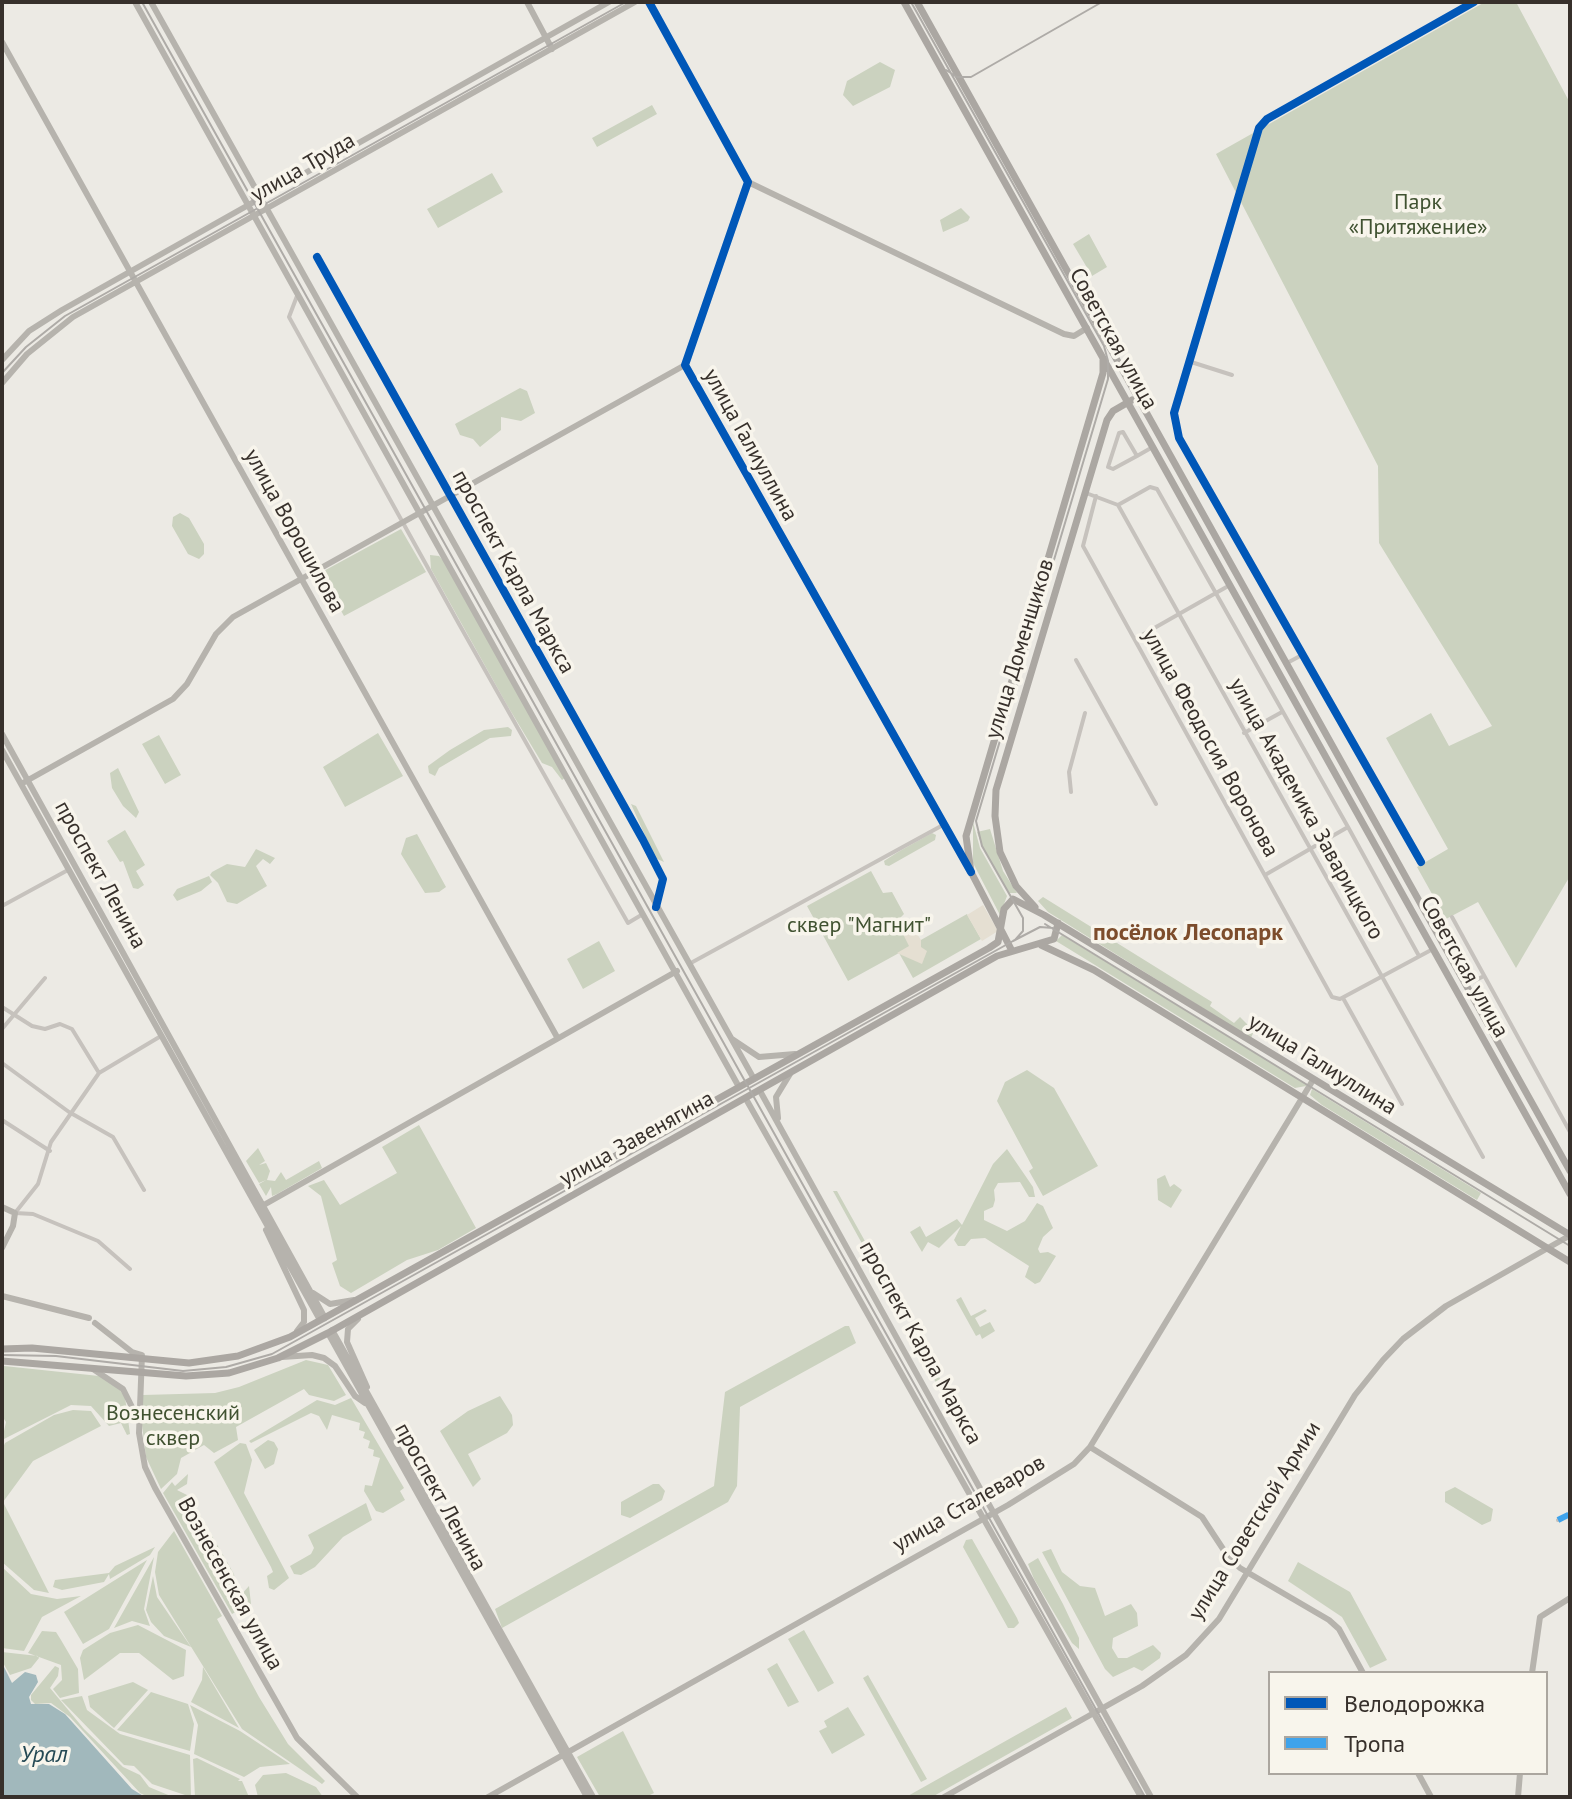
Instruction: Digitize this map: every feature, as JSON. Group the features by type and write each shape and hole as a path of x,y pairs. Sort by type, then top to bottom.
{"main road":[{"name":"проспект Карла Маркса","path":"135,2 645,913 739,1087 1141,1797"},
{"name":"проспект Карла Маркса","path":"151,2 754,1079 1151,1797"},
{"path":"527,2 552,49"},
{"name":"улица Труда","path":"2,360 29,331 609,2"},
{"name":"улица Труда","path":"2,383 27,354 73,317 635,2"},
{"path":"649,2 748,182 1064,334 1074,336 1096,323"},
{"name":"Советская улица","path":"904,2 1570,1194"},
{"name":"Советская улица","path":"917,2 1570,1171"},
{"name":"улица Ворошилова","path":"2,42 557,1037"},
{"path":"953,88 962,82"},
{"name":"улица Галиуллина","path":"748,182 685,365 971,872 1011,949 1034,945 1051,947 1094,970 1549,1248"},
{"name":"улица Доменщиков","path":"971,872 965,843 984,769 1103,373 1103,357"},
{"path":"24,782 173,699 187,684 225,624 685,365"},
{"name":"улица Доменщиков","path":"1044,915 1023,895 1005,867 996,836 995,798 1107,420 1113,411 1137,397"},
{"name":"проспект Ленина","path":"2,734 68,870 164,1034"},
{"path":"1319,743 1329,738"},
{"name":"проспект Ленина","path":"2,750 24,782 590,1797"},
{"path":"956,847 965,843"},
{"name":"улица Галиуллина","path":"1001,930 1004,909 1013,899 1044,915 1569,1235"},
{"path":"1034,945 1054,939 1058,923"},
{"name":"улица Завенягина","path":"2,1349 32,1348 142,1361 189,1363 220,1360 290,1337 994,945 1001,930"},
{"name":"улица Завенягина","path":"278,1358 330,1332 1011,949"},
{"path":"261,1209 677,971"},
{"path":"1455,991 1466,985"},
{"path":"729,1036 759,1057 798,1053"},
{"path":"781,1129 776,1097 792,1071"},
{"name":"улица Сталеваров","path":"488,1797 994,1513 1067,1468 1090,1447 1313,1080"},
{"path":"2,1207 15,1213 13,1226 2,1248"},
{"name":"проспект Ленина","path":"261,1209 307,1286 322,1319"},
{"name":"проспект Ленина","path":"261,1209 270,1242 304,1310 304,1322 290,1337"},
{"name":"улица Советской Армии","path":"944,1797 1142,1686 1186,1655 1219,1619 1355,1395 1383,1360 1413,1330 1454,1300 1569,1235"},
{"path":"1549,1248 1570,1262"},
{"name":"улица Завенягина","path":"307,1286 330,1304 361,1298"},
{"path":"2,1296 94,1323 142,1355 142,1361"},
{"name":"проспект Ленина","path":"368,1310 350,1325 347,1342 370,1403"},
{"name":"улица Завенягина","path":"2,1361 141,1374 211,1375 278,1358 312,1355 324,1358 335,1366 355,1396 370,1403"},
{"name":"Вознесенская улица","path":"142,1361 138,1421 149,1476 283,1715 308,1750 357,1797"},
{"path":"90,1367 123,1389 138,1421"},
{"path":"1090,1447 1202,1517 1233,1562 1329,1620 1339,1629 1362,1671"},
{"path":"1532,1671 1538,1622 1546,1611 1570,1598"},
{"path":"1419,1775 1431,1797"},
{"path":"1518,1797 1520,1775"}],"street":[{"path":"1421,862 1179,438 1174,413 1259,128 1267,119 1474,2"},
{"name":"проспект Карла Маркса","path":"317,257 663,879 656,907"},
{"path":"298,294 289,317 403,523 628,923 645,913"},
{"path":"1188,361 1232,375"},
{"path":"1137,456 1123,432 1119,433 1108,467 1113,469 1137,456 1153,447"},
{"path":"1086,493 1118,505 1150,487 1157,489 1419,956"},
{"name":"улица Феодосия Воронова","path":"1096,496 1083,544 1335,1001 1343,998"},
{"name":"улица Академика Заварицкого","path":"1118,505 1483,1157"},
{"path":"1134,639 1230,585"},
{"path":"1287,663 1302,655"},
{"path":"1076,660 1156,804"},
{"path":"1244,733 1282,712"},
{"path":"1071,792 1069,772 1085,713"},
{"path":"689,965 943,825"},
{"path":"1265,875 1348,827"},
{"path":"2,906 68,870"},
{"path":"1452,917 1570,1132"},
{"path":"1402,1104 1343,998 1433,949"},
{"path":"1466,985 1484,976"},
{"path":"2,1029 45,978"},
{"path":"2,1007 39,1029 60,1024 72,1029 99,1073"},
{"path":"15,1213 38,1184 51,1142 69,1112 99,1073 164,1034"},
{"path":"2,1063 69,1112 116,1139 144,1190"},
{"path":"2,1120 50,1151"},
{"path":"15,1213 33,1214 98,1241 130,1269"},
{"path":"1558,1520 1570,1514"}],"green space":[{"name":"Парк «Притяжение»","path":"1485,2 1516,2 1570,103 1570,876 1516,968 1478,902 1446,919 1417,867 1448,849 1386,738 1431,713 1449,746 1492,726 1379,543 1378,466 1216,154"},
{"path":"880,62 895,70 890,87 853,106 843,95 847,81"},
{"path":"652,105 657,114 597,147 592,138"},
{"path":"492,173 503,192 438,228 427,209"},
{"path":"961,208 970,217 968,221 943,232 940,220"},
{"path":"1089,234 1107,267 1092,276 1073,244"},
{"path":"520,388 527,391 535,413 521,421 501,417 501,430 480,447 473,439 460,435 455,424"},
{"path":"180,513 189,518 204,544 204,554 199,559 188,554 172,526 173,517"},
{"path":"401,529 426,572 344,616 320,573"},
{"path":"430,555 439,556 444,561 565,778 562,780 552,767 542,763 507,705 431,569"},
{"path":"508,727 512,730 511,736 490,738 439,768 435,776 429,773 428,766 484,730"},
{"path":"378,733 403,776 345,807 323,767"},
{"path":"159,735 181,775 165,784 142,744"},
{"path":"118,768 139,812 136,818 123,806 112,788 110,773"},
{"path":"631,804 636,806 664,862 655,858"},
{"path":"973,822 980,848 1007,896 1000,915 973,863"},
{"path":"990,829 1003,871 1017,893 1009,893 982,846 977,832"},
{"path":"125,830 145,865 136,871 144,885 138,889 133,888 123,861 120,862 107,841"},
{"path":"932,833 936,835 935,840 889,866 885,865 884,861"},
{"path":"417,834 446,887 439,892 425,893 401,854 406,838"},
{"path":"256,849 275,858 270,864 263,859 256,866 267,886 237,904 227,902 218,883 210,875 227,864 245,867"},
{"name":"сквер \"Магнит\"","path":"871,871 883,893 892,892 904,914 898,920 912,945 967,914 981,939 913,978 899,953 848,981 807,906"},
{"path":"209,876 212,882 201,891 177,901 173,895 177,889"},
{"path":"1043,897 1212,1002 1210,1006 1234,1023 1240,1017 1254,1031 1251,1038 1048,912 1038,901"},
{"path":"1062,935 1306,1086 1295,1088 1056,941"},
{"path":"599,941 615,971 583,989 567,959"},
{"path":"1027,1070 1054,1088 1098,1166 1043,1196 1029,1171 1033,1168 997,1101 1005,1082"},
{"path":"1312,1089 1481,1193 1477,1200 1322,1105 1310,1095"},
{"path":"419,1125 476,1228 438,1250 407,1260 351,1293 340,1286 332,1263 337,1260 321,1196 308,1186 324,1180 340,1205 397,1173 382,1147"},
{"path":"258,1148 265,1161 259,1165 266,1163 270,1171 267,1180 275,1181 281,1172 286,1180 319,1161 322,1168 272,1196 271,1187 266,1196 259,1184 266,1180 259,1183 246,1161"},
{"path":"1007,1149 1033,1187 1035,1197 1029,1197 1020,1182 998,1183 994,1190 993,1207 984,1211 984,1220 1007,1231 1025,1221 1037,1203 1043,1206 1053,1228 1043,1237 1038,1249 1040,1253 1048,1252 1056,1256 1040,1282 1035,1284 1025,1277 1029,1266 985,1238 971,1239 965,1246 958,1246 954,1240 961,1226 939,1248 928,1242 922,1252 910,1232 920,1226 926,1237 957,1219 962,1225 993,1164"},
{"path":"1165,1175 1170,1187 1174,1184 1182,1190 1171,1208 1158,1200 1157,1179"},
{"path":"833,1191 837,1191 899,1302 897,1307"},
{"path":"961,1297 971,1316 985,1309 987,1311 975,1318 980,1327 990,1322 995,1331 982,1339 980,1334 976,1336 956,1300"},
{"path":"849,1326 856,1343 740,1407 737,1486 728,1502 502,1628 495,1609 714,1486 725,1392"},
{"name":"Вознесенский cквер","path":"306,1360 328,1365 346,1395 334,1401 309,1395 304,1389 236,1427 238,1440 214,1453 204,1445 181,1458 177,1474 161,1489 146,1457 142,1425 143,1395 215,1393 239,1387"},
{"path":"4,1366 99,1376 117,1386 125,1397 130,1434 127,1435 121,1423 109,1426 91,1406 71,1405 2,1440 6,1422 2,1416"},
{"path":"933,1366 965,1424 966,1432 929,1371 928,1368"},
{"path":"500,1396 512,1415 513,1425 507,1433 468,1454 481,1479 473,1487 440,1431 468,1411"},
{"path":"351,1398 404,1488 400,1491 405,1500 383,1513 376,1511 364,1491 365,1485 372,1486 380,1458 373,1456 374,1450 368,1448 370,1441 363,1438 365,1432 359,1430 360,1423 332,1415 327,1430 319,1416 311,1413 251,1443 249,1441 317,1400 335,1405"},
{"path":"73,1410 91,1411 101,1426 33,1461 3,1502 49,1593 34,1590 2,1562 2,1450 5,1443 54,1415"},
{"path":"268,1440 274,1442 278,1449 274,1464 265,1469 254,1450"},
{"path":"240,1443 246,1444 252,1460 244,1493 289,1578 274,1590 269,1588 267,1576 273,1572 271,1567 214,1462"},
{"path":"188,1474 187,1484 177,1490 189,1496 234,1574 238,1598 249,1586 251,1604 232,1614 163,1493 172,1482 175,1486"},
{"path":"653,1484 659,1484 665,1491 662,1500 630,1518 621,1515 621,1502"},
{"path":"1455,1487 1493,1509 1491,1521 1482,1525 1445,1502 1445,1492"},
{"path":"366,1503 372,1520 343,1537 315,1567 301,1575 294,1574 290,1566 311,1554 314,1548 308,1535"},
{"path":"174,1531 222,1616 217,1619 259,1697 288,1744 325,1781 322,1784 242,1729 159,1595 155,1572 158,1552"},
{"path":"972,1539 1017,1618 1019,1623 1014,1628 1008,1628 963,1547 966,1540"},
{"path":"155,1547 150,1555 110,1579 109,1574 104,1582 62,1590 53,1587 55,1580 109,1573 115,1566"},
{"path":"1051,1549 1062,1572 1080,1586 1095,1588 1105,1616 1131,1604 1137,1613 1138,1626 1113,1638 1112,1648 1118,1658 1127,1658 1153,1645 1161,1653 1160,1658 1142,1671 1134,1667 1113,1677 1105,1669 1042,1552"},
{"path":"154,1557 144,1609 150,1626 132,1621 114,1628"},
{"path":"1038,1558 1079,1638 1079,1649 1072,1643 1034,1579 1028,1564"},
{"path":"147,1560 109,1629 83,1644 64,1612"},
{"path":"1298,1562 1350,1592 1387,1660 1370,1668 1342,1617 1288,1581"},
{"path":"2,1567 31,1594 57,1599 81,1596 42,1617 24,1651 2,1648"},
{"path":"153,1576 157,1597 191,1647 164,1636 151,1622 146,1610"},
{"path":"138,1625 186,1650 184,1676 173,1680 139,1653 120,1653 84,1680 80,1658 83,1650 110,1633"},
{"path":"804,1630 834,1683 818,1692 788,1639"},
{"path":"42,1631 56,1632 61,1640 78,1669 79,1693 60,1698 53,1689 62,1680 61,1665 28,1653"},
{"path":"2,1652 39,1658 31,1668 10,1675 2,1661"},
{"path":"777,1663 799,1702 788,1707 767,1669"},
{"path":"55,1666 59,1668 58,1676 50,1688 84,1729 123,1767 140,1775 149,1787 173,1797 148,1797 140,1793 70,1717 51,1703 35,1704 31,1700 31,1695"},
{"path":"203,1667 239,1728 191,1702 202,1680"},
{"path":"868,1675 927,1779 921,1782 863,1678"},
{"path":"133,1682 148,1690 114,1728 90,1707 88,1696"},
{"path":"151,1692 188,1704 194,1724 190,1751 117,1730"},
{"path":"82,1696 87,1710 120,1734 190,1755 191,1797 152,1784 134,1766 124,1765 61,1700"},
{"path":"190,1705 240,1731 290,1764 260,1767 244,1777 194,1754 198,1725"},
{"path":"848,1707 865,1735 832,1754 819,1731 827,1727 824,1721"},
{"path":"1066,1707 1072,1718 932,1797 906,1797"},
{"path":"623,1731 654,1793 646,1797 600,1797 577,1757"},
{"path":"197,1758 240,1779 238,1781 242,1781 249,1797 195,1797 193,1759"},
{"path":"286,1773 316,1787 323,1797 258,1797 255,1785 263,1775"}],"shaded area":[{"path":"983,905 998,931 982,941 967,915"},
{"path":"910,923 921,940 921,947 927,951 922,964 897,953 909,946 900,928"}],"water":[{"name":"Урал","path":"2,1663 12,1683 25,1672 36,1675 38,1682 29,1697 31,1704 49,1704 65,1714 132,1789 145,1797 2,1797"}],"tram line":[{"path":"142,2 1145,1797"},
{"path":"2,373 26,347 65,316 626,2"},
{"path":"911,2 1104,346 1108,361 1108,379 976,821 982,846 1023,918 1023,931 1015,940"},
{"path":"946,70 957,77 971,77 1102,2"},
{"path":"1045,924 1570,1246"},
{"path":"2,1355 56,1356 183,1371 226,1367 272,1354 1013,941 1040,927 1053,928"}],"marked path":[{"path":"1558,1520 1570,1514"}],"cycle path":[{"path":"649,2 748,182 685,365 971,872"},
{"path":"1421,862 1179,438 1174,413 1259,128 1267,119 1474,2"},
{"path":"317,257 643,840 663,879 656,907"}],"district":[{"name":"посёлок Лесопарк","path":"1188,933"}]}
